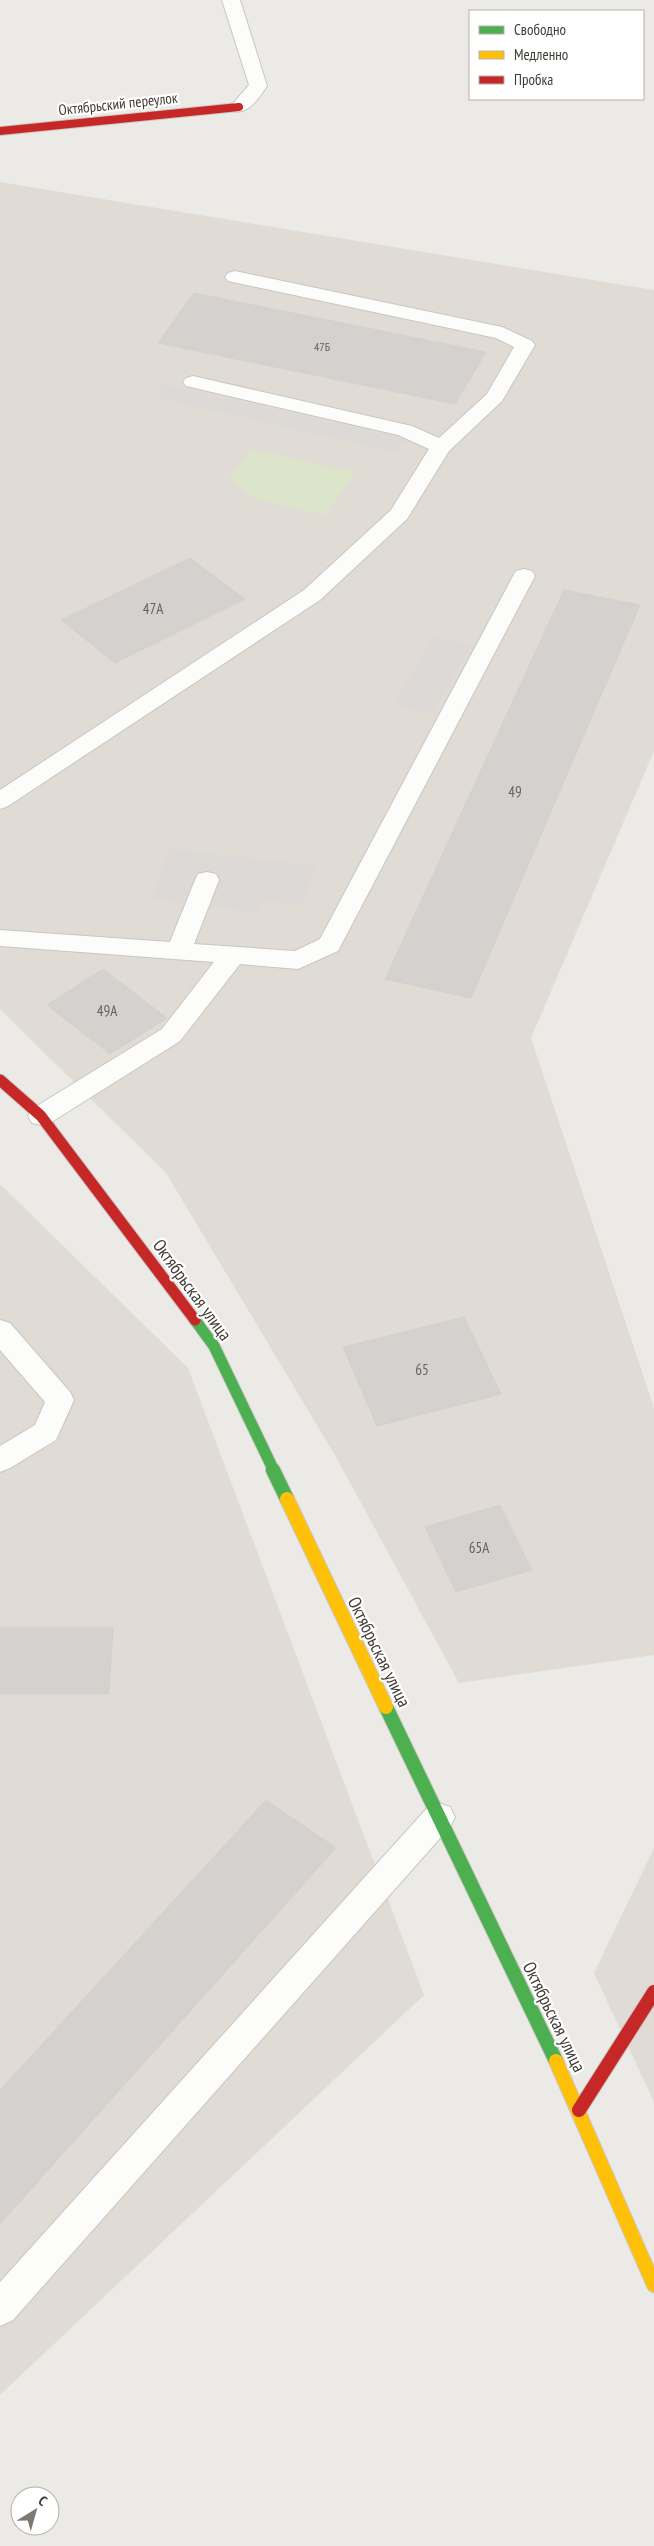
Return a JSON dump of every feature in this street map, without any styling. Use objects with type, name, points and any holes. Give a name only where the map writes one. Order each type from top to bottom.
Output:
[{"type":"street","name":"Октябрьский переулок","points":[[0,131],[239,107]]},
{"type":"street","name":"Октябрьская улица","points":[[0,1080],[41,1116],[214,1346],[579,2110],[654,2285]]},
{"type":"street","points":[[579,2110],[654,1992]]},
{"type":"lane","points":[[231,0],[258,86],[239,107]]},
{"type":"lane","points":[[0,801],[312,595],[399,514],[441,447],[495,397],[525,345],[502,333],[235,277]]},
{"type":"lane","points":[[193,382],[405,430],[441,447]]},
{"type":"lane","points":[[0,938],[298,960],[329,945],[524,576]]},
{"type":"lane","points":[[179,951],[207,880]]},
{"type":"lane","points":[[41,1116],[171,1035],[233,955]]},
{"type":"lane","points":[[0,1331],[60,1400],[46,1432],[0,1460]]},
{"type":"lane","points":[[0,2308],[439,1817]]},
{"type":"shaded area","points":[[0,182],[654,290],[654,751],[531,1038],[654,1408],[654,1655],[459,1683],[336,1457],[166,1173],[0,1009]]},
{"type":"shaded area","points":[[163,384],[405,439],[396,452],[153,397]]},
{"type":"shaded area","points":[[433,637],[471,646],[432,714],[394,705]]},
{"type":"shaded area","points":[[169,849],[315,866],[304,905],[260,900],[257,912],[153,899]]},
{"type":"shaded area","points":[[0,1184],[188,1368],[424,1995],[0,2395]]},
{"type":"shaded area","points":[[654,1848],[654,2102],[594,1973]]},
{"type":"green space","points":[[251,449],[355,472],[325,515],[256,499],[229,479]]},
{"type":"building","points":[[194,293],[486,352],[455,404],[158,343]]},
{"type":"building","points":[[190,558],[245,599],[115,663],[61,620]]},
{"type":"building","points":[[564,590],[640,605],[471,998],[385,979]]},
{"type":"building","points":[[103,969],[167,1018],[110,1054],[47,1005]]},
{"type":"building","points":[[464,1317],[501,1394],[377,1426],[343,1347]]},
{"type":"building","points":[[500,1505],[532,1570],[456,1592],[425,1527]]},
{"type":"building","points":[[0,1627],[113,1627],[109,1694],[0,1694]]},
{"type":"building","points":[[266,1800],[336,1848],[0,2224],[0,2090]]},
{"type":"traffic: fast","points":[[195,1320],[214,1346],[287,1499]]},
{"type":"traffic: fast","points":[[386,1707],[556,2061]]},
{"type":"traffic: slow","points":[[287,1499],[386,1707]]},
{"type":"traffic: slow","points":[[556,2061],[654,2285]]},
{"type":"traffic: jam","points":[[0,131],[239,107]]},
{"type":"traffic: jam","points":[[0,1080],[41,1116],[195,1320]]},
{"type":"traffic: jam","points":[[579,2110],[654,1992]]}]
